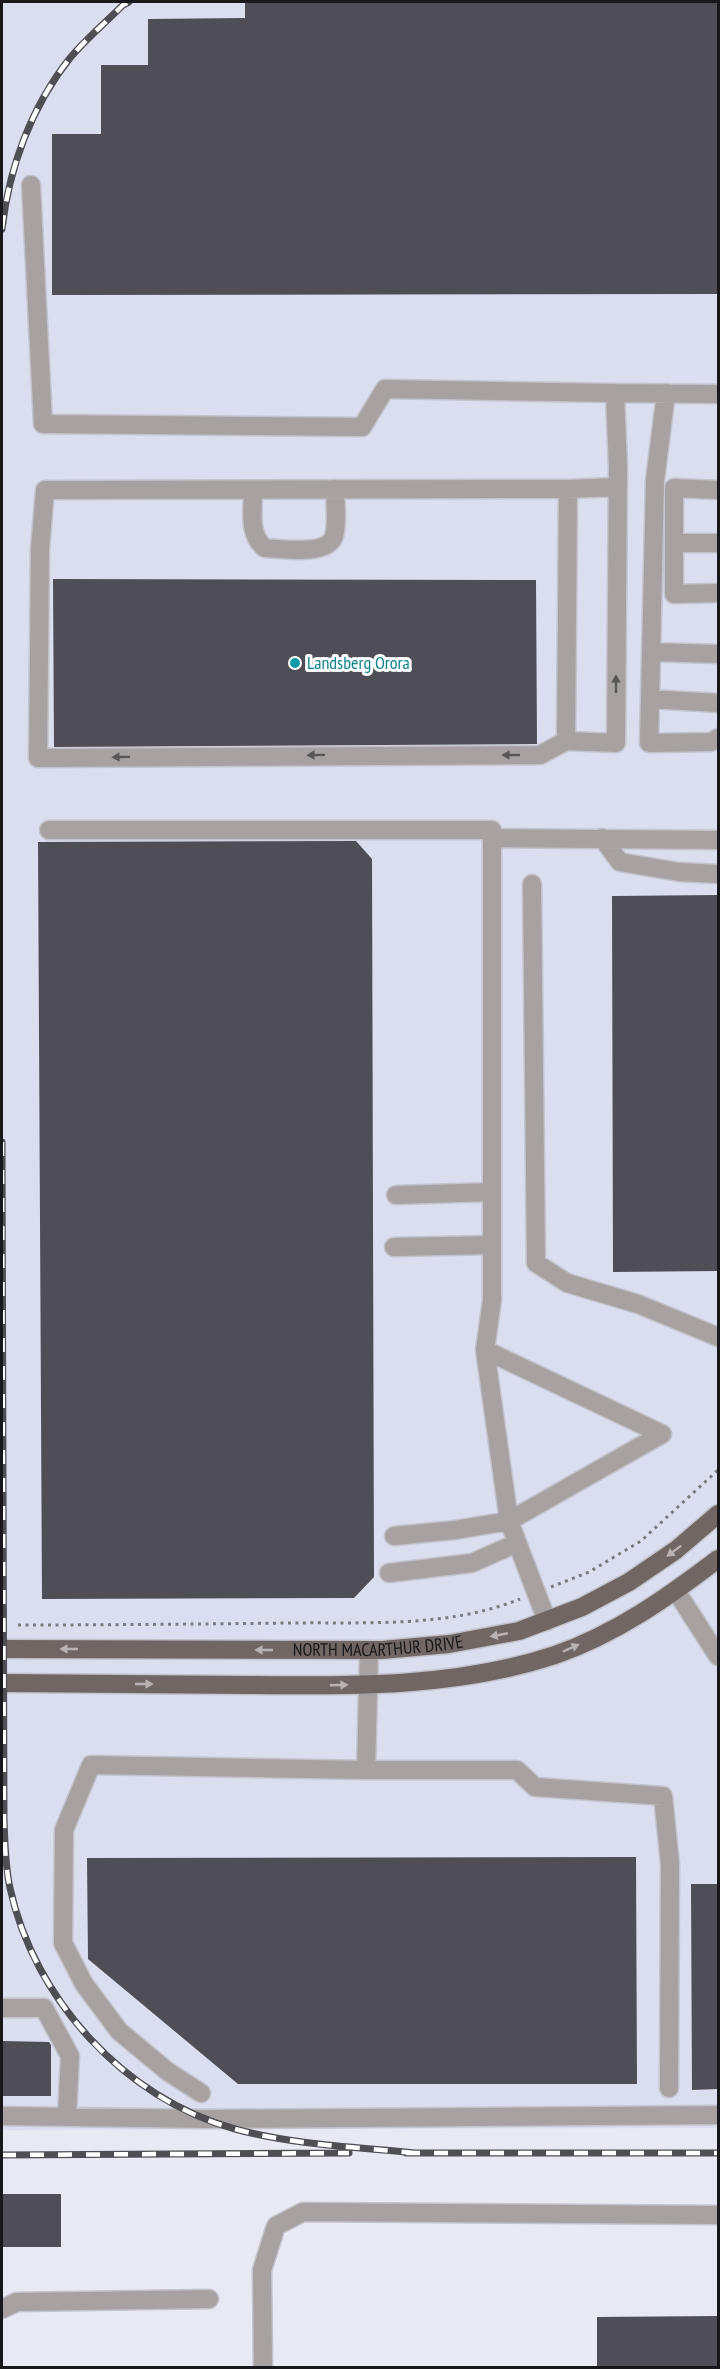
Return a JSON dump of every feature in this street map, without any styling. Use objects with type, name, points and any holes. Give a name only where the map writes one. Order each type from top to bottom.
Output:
[{"type":"main road","name":"NORTH MACARTHUR DRIVE","points":[[2,1649],[369,1650],[449,1644],[519,1631],[582,1607],[629,1582],[676,1550],[718,1514]]},
{"type":"main road","name":"NORTH MACARTHUR DRIVE","points":[[2,1683],[333,1686],[436,1681],[513,1667],[557,1654],[616,1628],[676,1591],[718,1559]]},
{"type":"lane","points":[[31,185],[42,423],[362,428],[384,389],[718,394]]},
{"type":"lane","points":[[615,393],[617,487],[616,742],[566,741],[540,755],[38,758],[40,549],[45,490],[617,487]]},
{"type":"lane","points":[[666,393],[655,480],[649,742],[711,742],[718,738]]},
{"type":"lane","points":[[718,490],[674,488],[674,594],[718,593]]},
{"type":"lane","points":[[253,490],[254,537],[259,543],[265,548],[318,549],[329,545],[334,536],[335,489]]},
{"type":"lane","points":[[566,741],[568,489]]},
{"type":"lane","points":[[674,543],[718,543]]},
{"type":"lane","points":[[651,652],[718,654]]},
{"type":"lane","points":[[650,699],[718,703]]},
{"type":"lane","points":[[49,830],[492,830],[492,1300],[485,1350],[509,1521],[547,1621]]},
{"type":"lane","points":[[492,838],[718,840]]},
{"type":"lane","points":[[602,838],[620,862],[679,872],[718,874]]},
{"type":"lane","points":[[532,884],[536,1263],[567,1283],[638,1304],[718,1337]]},
{"type":"lane","points":[[396,1195],[492,1192]]},
{"type":"lane","points":[[394,1247],[492,1245]]},
{"type":"lane","points":[[394,1536],[455,1530],[509,1521],[662,1434],[485,1350]]},
{"type":"lane","points":[[389,1573],[472,1563],[517,1543]]},
{"type":"lane","points":[[676,1591],[718,1656]]},
{"type":"lane","points":[[366,1770],[369,1650]]},
{"type":"lane","points":[[201,2093],[167,2071],[119,2031],[84,1984],[63,1943],[64,1830],[91,1765],[517,1770],[535,1787],[663,1796],[670,1864],[669,2088]]},
{"type":"lane","points":[[2,2008],[44,2008],[70,2056],[67,2116]]},
{"type":"lane","points":[[2,2116],[207,2119],[718,2115]]},
{"type":"lane","points":[[263,2367],[262,2270],[276,2226],[303,2212],[718,2215]]},
{"type":"lane","points":[[2,2309],[17,2302],[209,2299]]},
{"type":"path","points":[[18,1625],[380,1622],[442,1619],[504,1606],[589,1572],[641,1541],[718,1470]]},
{"type":"shaded area","points":[[2,2],[718,2],[718,2128],[2,2130]]},
{"type":"building","points":[[245,2],[718,2],[718,294],[52,295],[52,134],[101,134],[101,65],[148,65],[148,19],[245,18]]},
{"type":"building","name":"Landsberg Orora","points":[[53,579],[536,580],[537,744],[54,747]]},
{"type":"building","points":[[356,841],[372,859],[374,1577],[354,1598],[42,1599],[38,842]]},
{"type":"building","points":[[718,895],[718,1271],[613,1272],[612,896]]},
{"type":"building","points":[[636,1857],[637,2084],[238,2084],[88,1959],[87,1858]]},
{"type":"building","points":[[691,1884],[718,1884],[718,2089],[692,2090]]},
{"type":"building","points":[[2,2041],[49,2042],[51,2045],[51,2096],[2,2096]]},
{"type":"building","points":[[2,2194],[61,2194],[61,2247],[2,2247]]},
{"type":"building","points":[[718,2316],[718,2367],[597,2367],[597,2317]]},
{"type":"railway","points":[[2,229],[16,161],[44,97],[76,51],[123,5],[129,2]]},
{"type":"railway","points":[[2,1142],[4,1820],[8,1879],[22,1929],[40,1968],[63,2005],[90,2039],[122,2069],[157,2094],[195,2115],[235,2129],[280,2139],[415,2153]]},
{"type":"railway","points":[[2,2155],[349,2153]]},
{"type":"railway","points":[[406,2153],[718,2153]]},
{"type":"place","name":"Landsberg Orora","points":[[295,663]]}]
